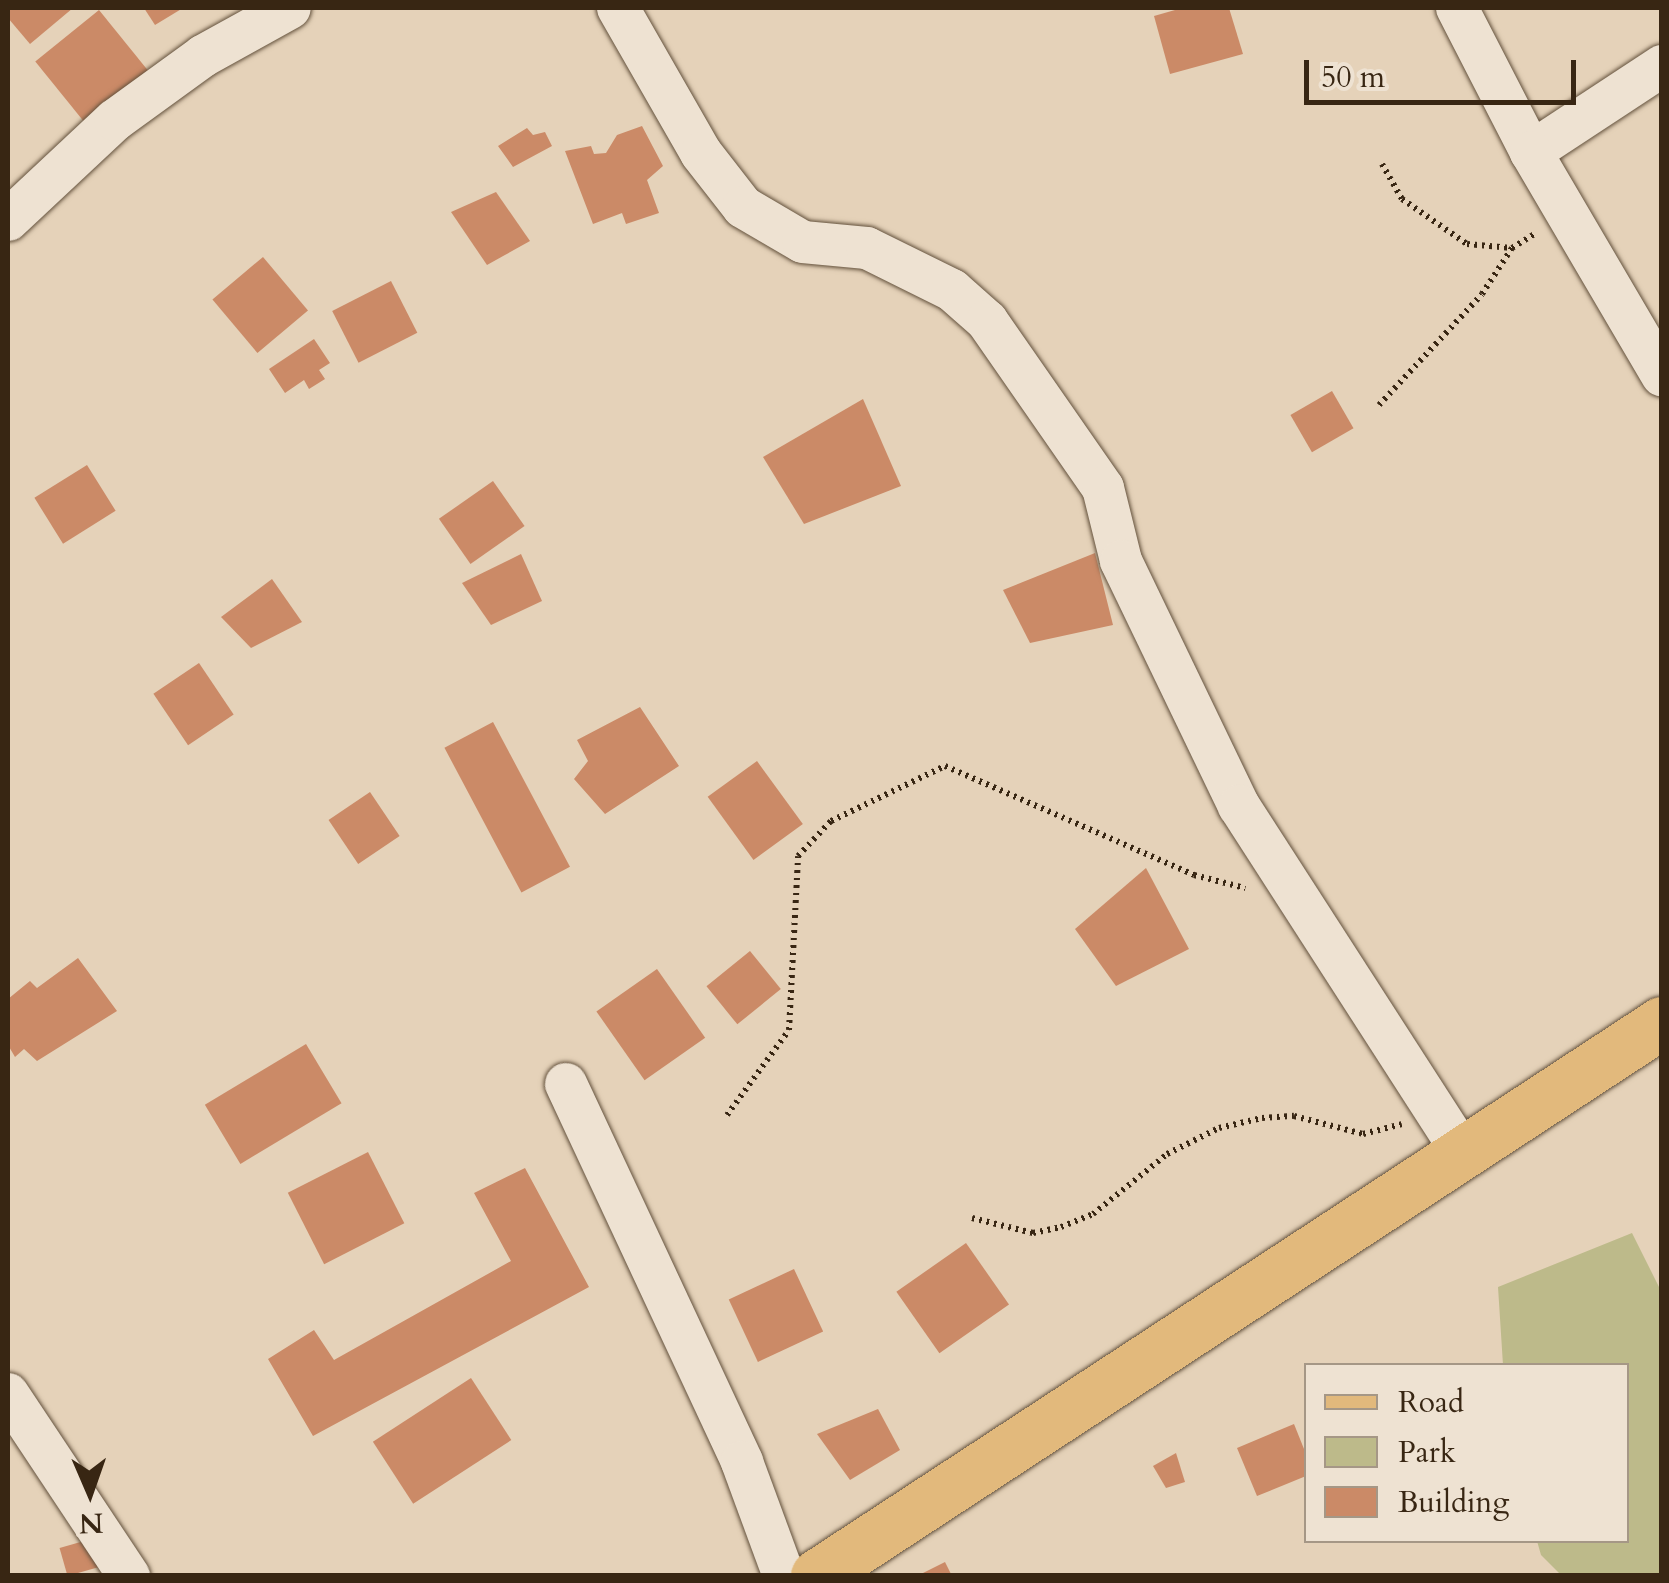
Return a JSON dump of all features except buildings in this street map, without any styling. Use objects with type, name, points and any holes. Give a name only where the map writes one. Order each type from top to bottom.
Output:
[{"type":"main road","points":[[817,1576],[1662,1023]]},
{"type":"street","points":[[8,220],[115,120],[203,56],[290,8]]},
{"type":"street","points":[[618,8],[701,153],[743,207],[804,242],[867,248],[952,290],[987,321],[1104,488],[1120,561],[1239,806],[1290,877],[1462,1152]]},
{"type":"street","points":[[1457,8],[1531,152],[1662,375]]},
{"type":"street","points":[[1531,152],[1662,66]]},
{"type":"street","points":[[566,1084],[742,1462],[784,1576]]},
{"type":"street","points":[[8,1394],[129,1576]]},
{"type":"path","points":[[1382,164],[1402,199],[1468,244],[1512,248]]},
{"type":"path","points":[[1379,406],[1482,294],[1512,248],[1569,212]]},
{"type":"path","points":[[727,1115],[789,1030],[798,856],[831,820],[945,766],[1194,875],[1242,888],[1290,877]]},
{"type":"path","points":[[972,1218],[1032,1233],[1062,1227],[1093,1214],[1167,1154],[1219,1128],[1294,1116],[1364,1134],[1394,1131],[1428,1100]]},
{"type":"green space","points":[[1632,1233],[1661,1291],[1661,1575],[1561,1575],[1541,1555],[1538,1543],[1629,1543],[1629,1363],[1503,1363],[1498,1287]]}]
